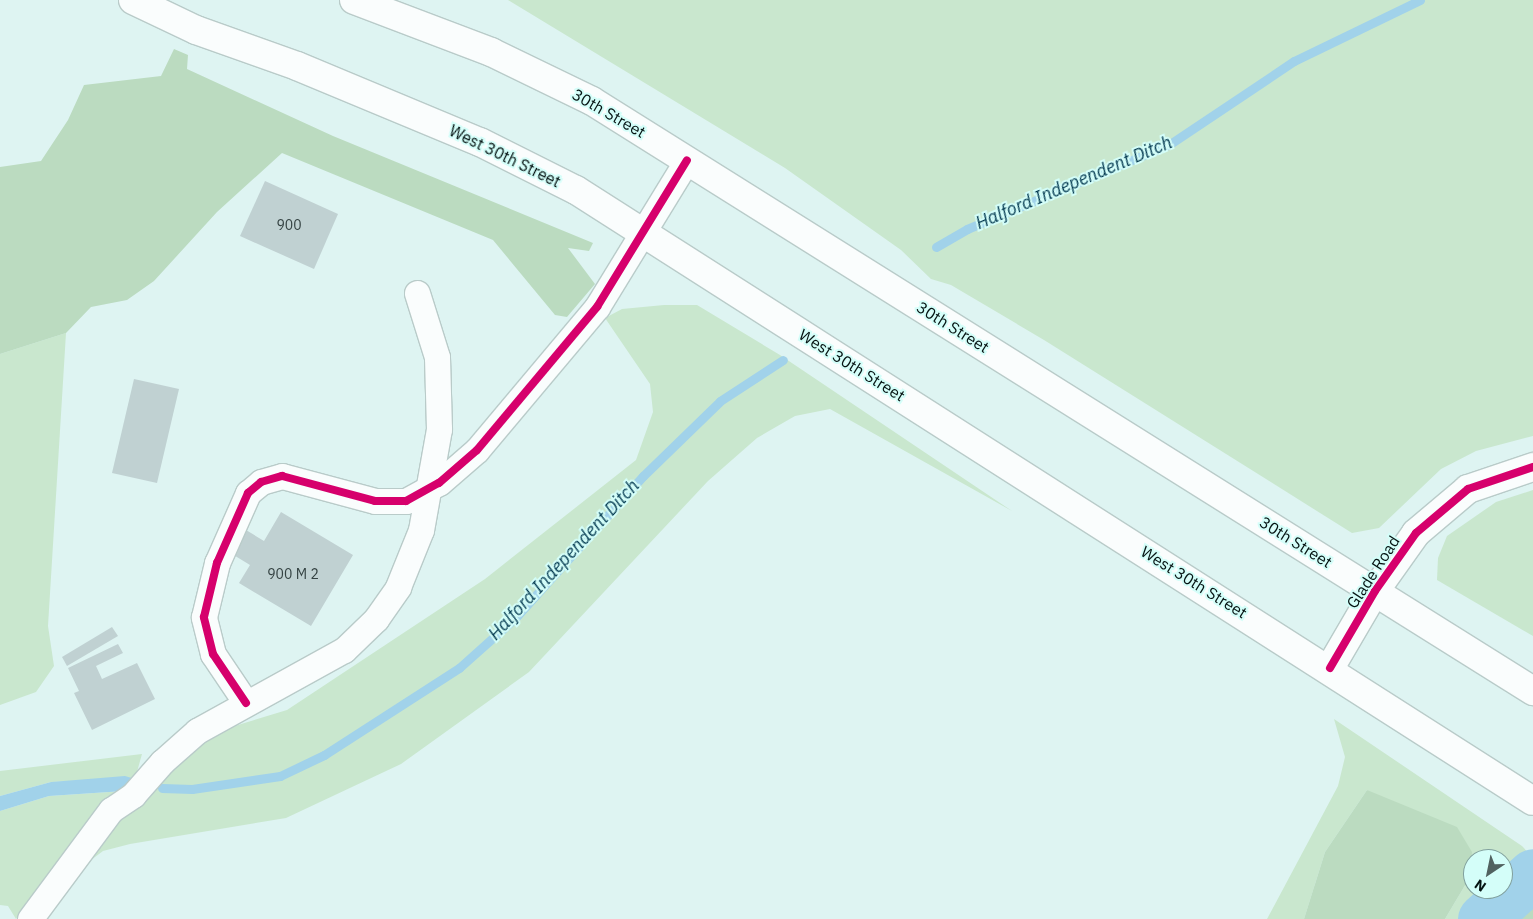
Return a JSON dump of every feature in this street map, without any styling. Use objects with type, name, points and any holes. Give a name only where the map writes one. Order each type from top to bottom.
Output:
[{"type":"main road","name":"West 30th Street","points":[[133,0],[196,30],[297,66],[480,142],[576,190],[1330,668],[1533,801]]},
{"type":"main road","name":"30th Street","points":[[354,0],[500,56],[592,101],[1533,691]]},
{"type":"main road","name":"Glade Road","points":[[1330,668],[1374,590],[1402,549],[1453,500],[1485,482],[1533,467]]},
{"type":"street","points":[[246,703],[213,654],[204,618],[217,563],[248,493],[261,482],[282,476],[375,501],[406,501],[428,489],[477,450],[597,307],[687,160]]},
{"type":"street","points":[[30,919],[111,810],[133,795],[197,730],[305,674],[344,650],[376,619],[398,587],[412,556],[428,489],[439,429],[438,357],[417,293]]},
{"type":"green space","points":[[508,0],[1533,0],[1533,436],[1476,451],[1441,469],[1379,528],[1352,533],[1044,340],[951,285],[931,279],[901,250],[785,168]]},
{"type":"green space","points":[[174,49],[188,55],[187,69],[333,136],[593,243],[589,251],[568,248],[595,284],[567,317],[555,315],[493,240],[282,153],[217,212],[154,281],[127,300],[91,307],[66,333],[0,354],[0,167],[41,161],[68,120],[84,85],[161,76]]},
{"type":"green space","points":[[664,305],[697,305],[780,355],[1012,511],[830,409],[795,416],[757,438],[708,481],[529,672],[401,764],[286,818],[130,844],[103,851],[83,866],[101,832],[215,732],[287,710],[485,579],[636,460],[653,412],[650,384],[605,318],[622,309]]},
{"type":"green space","points":[[66,333],[48,626],[54,666],[36,692],[0,705],[0,354]]},
{"type":"green space","points":[[1533,490],[1533,636],[1437,580],[1438,558],[1447,536],[1496,502]]},
{"type":"green space","points":[[1334,719],[1522,846],[1533,858],[1513,875],[1513,849],[1463,849],[1463,871],[1367,790],[1325,852],[1304,919],[1267,919],[1338,786],[1345,757]]},
{"type":"green space","points":[[142,754],[135,779],[51,782],[0,796],[0,771]]},
{"type":"green space","points":[[1367,790],[1457,827],[1470,849],[1463,849],[1463,889],[1445,919],[1304,919],[1325,852]]},
{"type":"green space","points":[[124,791],[100,810],[16,919],[8,906],[0,905],[0,811],[49,796]]},
{"type":"green space","points":[[1463,889],[1463,899],[1484,899],[1459,919],[1445,919]]},
{"type":"green space","points":[[1533,892],[1533,919],[1500,919],[1531,894]]},
{"type":"water","points":[[125,776],[135,779],[124,791],[49,796],[0,811],[0,796],[51,782]]},
{"type":"building","points":[[265,181],[338,214],[314,269],[240,236]]},
{"type":"building","points":[[134,379],[179,389],[157,483],[112,473]]},
{"type":"building","points":[[281,512],[353,555],[311,626],[239,583],[250,565],[232,554],[246,530],[264,541]]},
{"type":"building","points":[[112,627],[118,636],[67,666],[62,657]]},
{"type":"building","points":[[118,644],[123,653],[96,666],[102,679],[137,663],[155,699],[92,730],[74,693],[79,691],[68,668]]},
{"type":"waterway","name":"Halford Independent Ditch","points":[[936,247],[967,229],[1170,144],[1294,61],[1420,0]]},
{"type":"waterway","name":"Halford Independent Ditch","points":[[162,788],[192,789],[280,776],[324,755],[459,668],[516,617],[643,476],[720,401],[783,360]]},
{"type":"waterway","points":[[1483,919],[1533,874]]},
{"type":"cycle path","points":[[246,703],[213,654],[204,617],[217,563],[248,493],[261,482],[282,476],[375,501],[406,501],[439,483],[477,450],[597,307],[687,160]]},
{"type":"cycle path","points":[[1330,668],[1375,591],[1416,533],[1468,489],[1533,467]]}]
